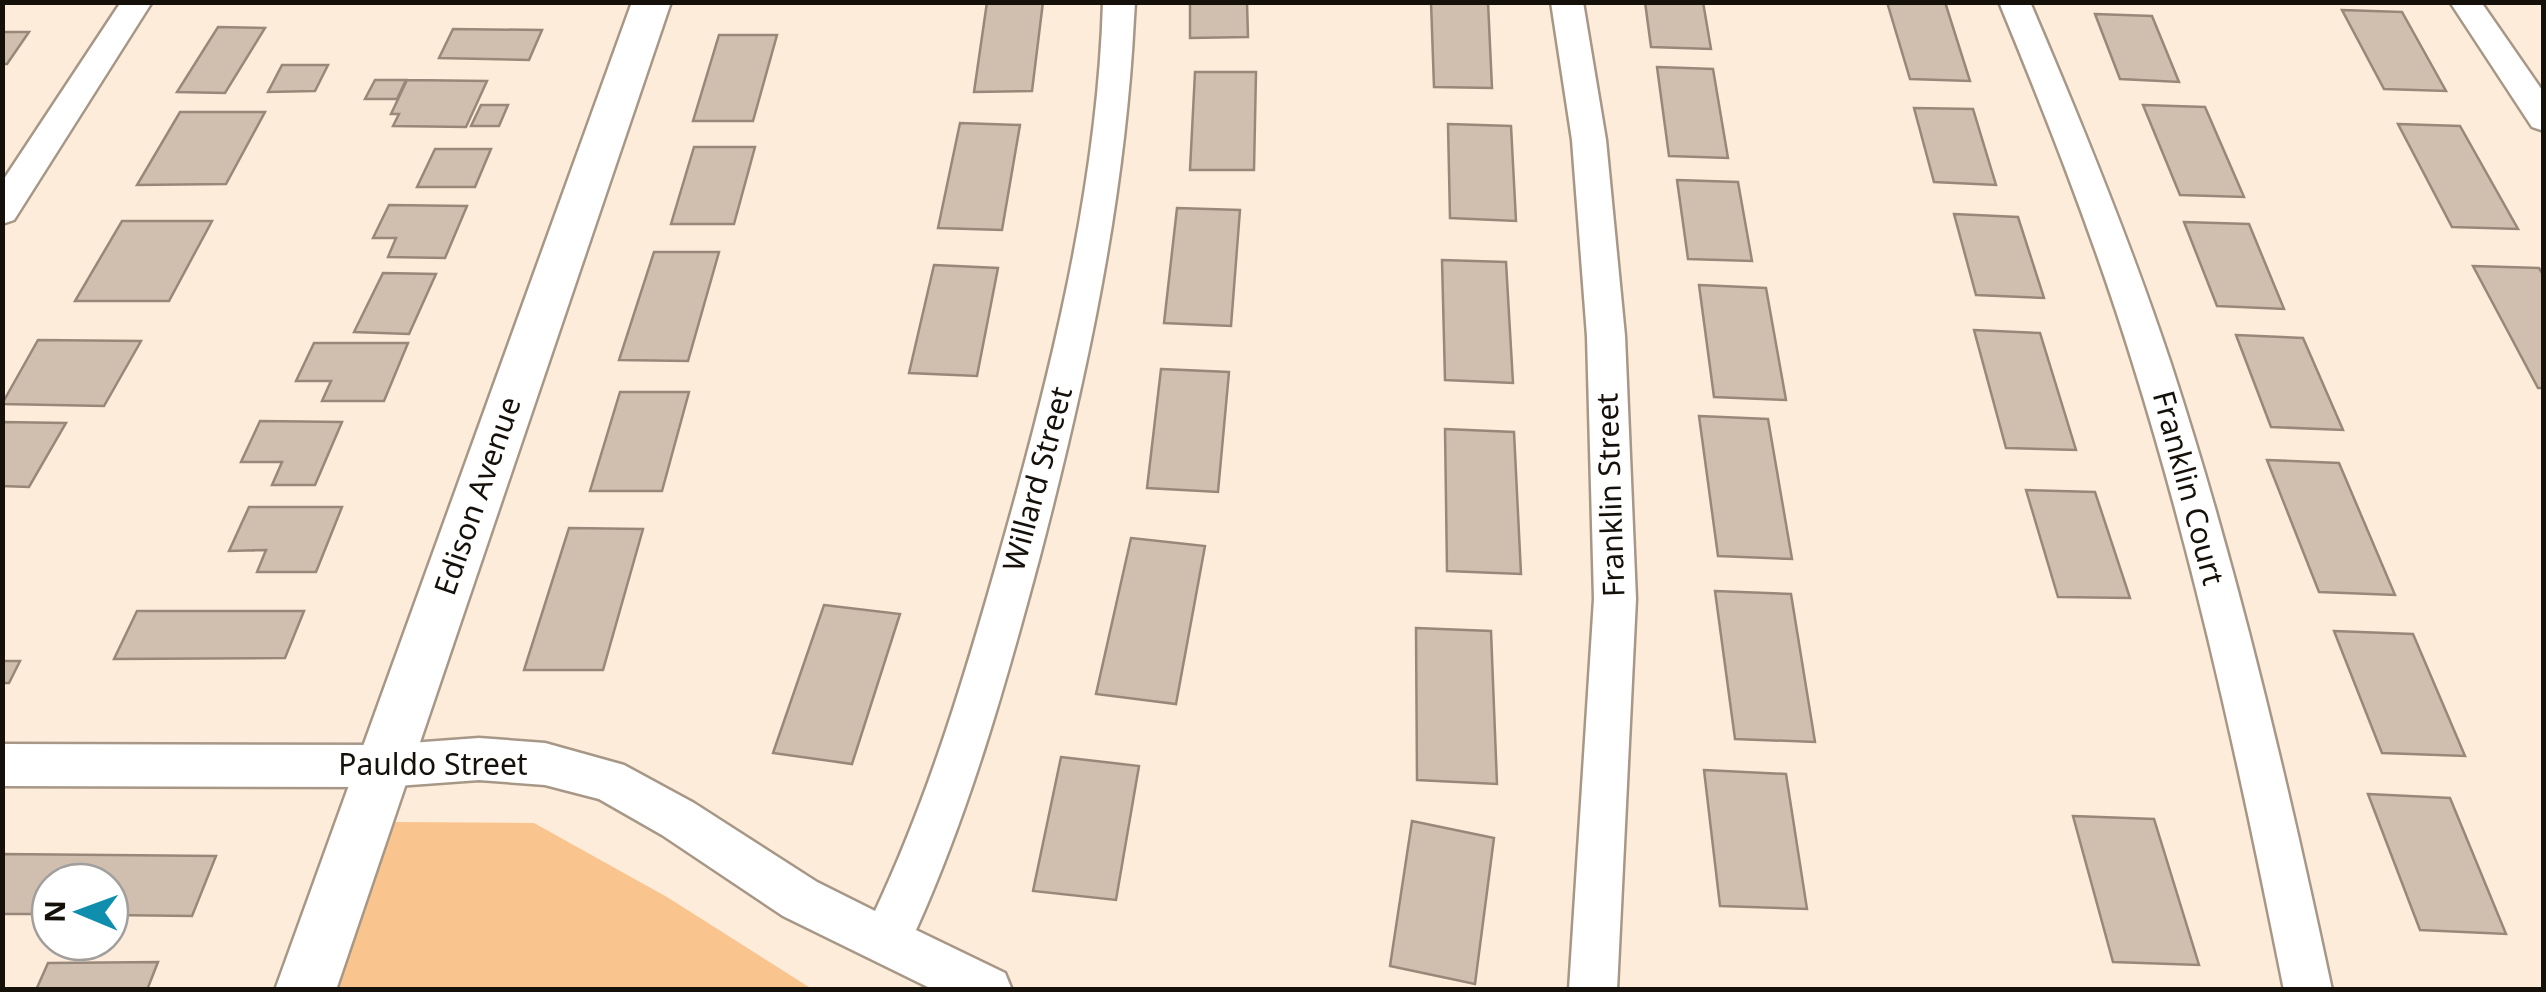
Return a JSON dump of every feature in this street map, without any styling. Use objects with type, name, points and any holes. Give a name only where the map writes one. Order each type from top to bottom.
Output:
[{"type":"street","points":[[2,211],[138,2]]},
{"type":"street","name":"Edison Avenue","points":[[305,990],[652,2]]},
{"type":"street","name":"Willard Street","points":[[887,939],[925,860],[984,678],[1042,476],[1081,306],[1101,184],[1119,2]]},
{"type":"street","name":"Franklin Street","points":[[1567,2],[1589,140],[1606,336],[1615,599],[1594,990]]},
{"type":"street","name":"Franklin Court","points":[[2014,2],[2075,146],[2156,370],[2242,690],[2308,990]]},
{"type":"street","points":[[2465,2],[2544,119]]},
{"type":"street","name":"Pauldo Street","points":[[2,765],[383,766],[479,759],[545,764],[608,780],[678,819],[800,899],[988,990]]},
{"type":"shaded area","points":[[393,822],[534,823],[667,897],[812,989],[336,990]]},
{"type":"building","points":[[987,2],[1043,2],[1032,91],[974,92]]},
{"type":"building","points":[[1190,2],[1247,2],[1248,37],[1190,38]]},
{"type":"building","points":[[1431,2],[1488,2],[1492,88],[1434,87]]},
{"type":"building","points":[[1645,2],[1703,2],[1711,49],[1651,47]]},
{"type":"building","points":[[1887,2],[1945,2],[1970,81],[1910,79]]},
{"type":"building","points":[[2342,10],[2402,12],[2446,91],[2384,89]]},
{"type":"building","points":[[2095,14],[2152,16],[2179,82],[2120,79]]},
{"type":"building","points":[[218,27],[265,28],[225,93],[177,92]]},
{"type":"building","points":[[453,29],[542,30],[529,60],[439,58]]},
{"type":"building","points":[[2,32],[29,32],[7,64],[2,64]]},
{"type":"building","points":[[719,35],[777,35],[753,121],[693,121]]},
{"type":"building","points":[[282,65],[328,65],[315,91],[268,92]]},
{"type":"building","points":[[1657,67],[1713,69],[1728,158],[1669,156]]},
{"type":"building","points":[[1195,72],[1256,72],[1254,170],[1190,170]]},
{"type":"building","points":[[375,80],[406,80],[397,99],[365,99]]},
{"type":"building","points":[[407,80],[487,81],[466,127],[393,126],[399,114],[391,114]]},
{"type":"building","points":[[481,105],[508,105],[499,126],[471,126]]},
{"type":"building","points":[[2143,105],[2205,107],[2244,197],[2180,195]]},
{"type":"building","points":[[1914,108],[1973,109],[1996,185],[1934,182]]},
{"type":"building","points":[[180,112],[265,112],[226,184],[137,185]]},
{"type":"building","points":[[960,123],[1020,125],[1002,230],[938,228]]},
{"type":"building","points":[[1448,124],[1511,126],[1516,221],[1450,218]]},
{"type":"building","points":[[2398,124],[2460,126],[2518,229],[2452,227]]},
{"type":"building","points":[[694,147],[755,147],[734,224],[671,224]]},
{"type":"building","points":[[435,149],[491,149],[475,187],[417,187]]},
{"type":"building","points":[[1677,180],[1738,182],[1752,261],[1688,259]]},
{"type":"building","points":[[389,205],[467,206],[445,258],[388,257],[396,238],[373,238]]},
{"type":"building","points":[[1177,208],[1240,210],[1231,326],[1164,323]]},
{"type":"building","points":[[1954,214],[2018,217],[2044,298],[1976,295]]},
{"type":"building","points":[[122,221],[212,221],[169,301],[75,301]]},
{"type":"building","points":[[2184,222],[2249,224],[2284,309],[2217,306]]},
{"type":"building","points":[[654,252],[719,252],[688,361],[619,360]]},
{"type":"building","points":[[1442,260],[1506,262],[1513,383],[1445,380]]},
{"type":"building","points":[[934,265],[998,268],[977,376],[909,373]]},
{"type":"building","points":[[2473,266],[2539,268],[2544,276],[2544,388],[2538,388]]},
{"type":"building","points":[[383,273],[436,274],[409,334],[354,332]]},
{"type":"building","points":[[1699,285],[1766,288],[1786,400],[1714,397]]},
{"type":"building","points":[[1974,330],[2040,333],[2076,450],[2006,448]]},
{"type":"building","points":[[2236,335],[2303,338],[2343,430],[2271,427]]},
{"type":"building","points":[[38,340],[141,341],[104,406],[2,404]]},
{"type":"building","points":[[314,343],[408,343],[384,401],[322,401],[331,381],[296,381]]},
{"type":"building","points":[[1161,369],[1229,372],[1218,492],[1147,488]]},
{"type":"building","points":[[620,392],[689,392],[662,491],[590,491]]},
{"type":"building","points":[[1699,416],[1768,419],[1792,559],[1718,556]]},
{"type":"building","points":[[260,421],[342,422],[315,485],[272,485],[282,462],[241,462]]},
{"type":"building","points":[[2,422],[66,423],[29,487],[2,486]]},
{"type":"building","points":[[1445,429],[1514,432],[1521,574],[1447,571]]},
{"type":"building","points":[[2267,460],[2339,463],[2395,595],[2319,592]]},
{"type":"building","points":[[2026,490],[2095,492],[2130,598],[2058,597]]},
{"type":"building","points":[[249,507],[342,507],[316,572],[257,572],[266,550],[229,551]]},
{"type":"building","points":[[569,528],[643,529],[603,670],[524,670]]},
{"type":"building","points":[[1131,538],[1205,546],[1176,704],[1096,694]]},
{"type":"building","points":[[1715,591],[1791,594],[1815,742],[1735,739]]},
{"type":"building","points":[[824,605],[900,614],[852,764],[773,753]]},
{"type":"building","points":[[137,611],[304,611],[285,658],[114,659]]},
{"type":"building","points":[[1416,628],[1491,631],[1497,784],[1417,780]]},
{"type":"building","points":[[2334,631],[2413,634],[2465,756],[2382,753]]},
{"type":"building","points":[[2,661],[20,661],[9,683],[2,683]]},
{"type":"building","points":[[1061,757],[1139,766],[1116,900],[1033,891]]},
{"type":"building","points":[[1704,770],[1786,774],[1807,909],[1720,906]]},
{"type":"building","points":[[2368,794],[2450,798],[2506,934],[2420,930]]},
{"type":"building","points":[[2073,816],[2154,819],[2199,965],[2113,962]]},
{"type":"building","points":[[1412,821],[1494,838],[1475,984],[1390,966]]},
{"type":"building","points":[[2,854],[216,856],[192,916],[130,915],[130,862],[30,862],[30,914],[2,914]]},
{"type":"building","points":[[158,962],[147,990],[36,990],[48,963]]}]
